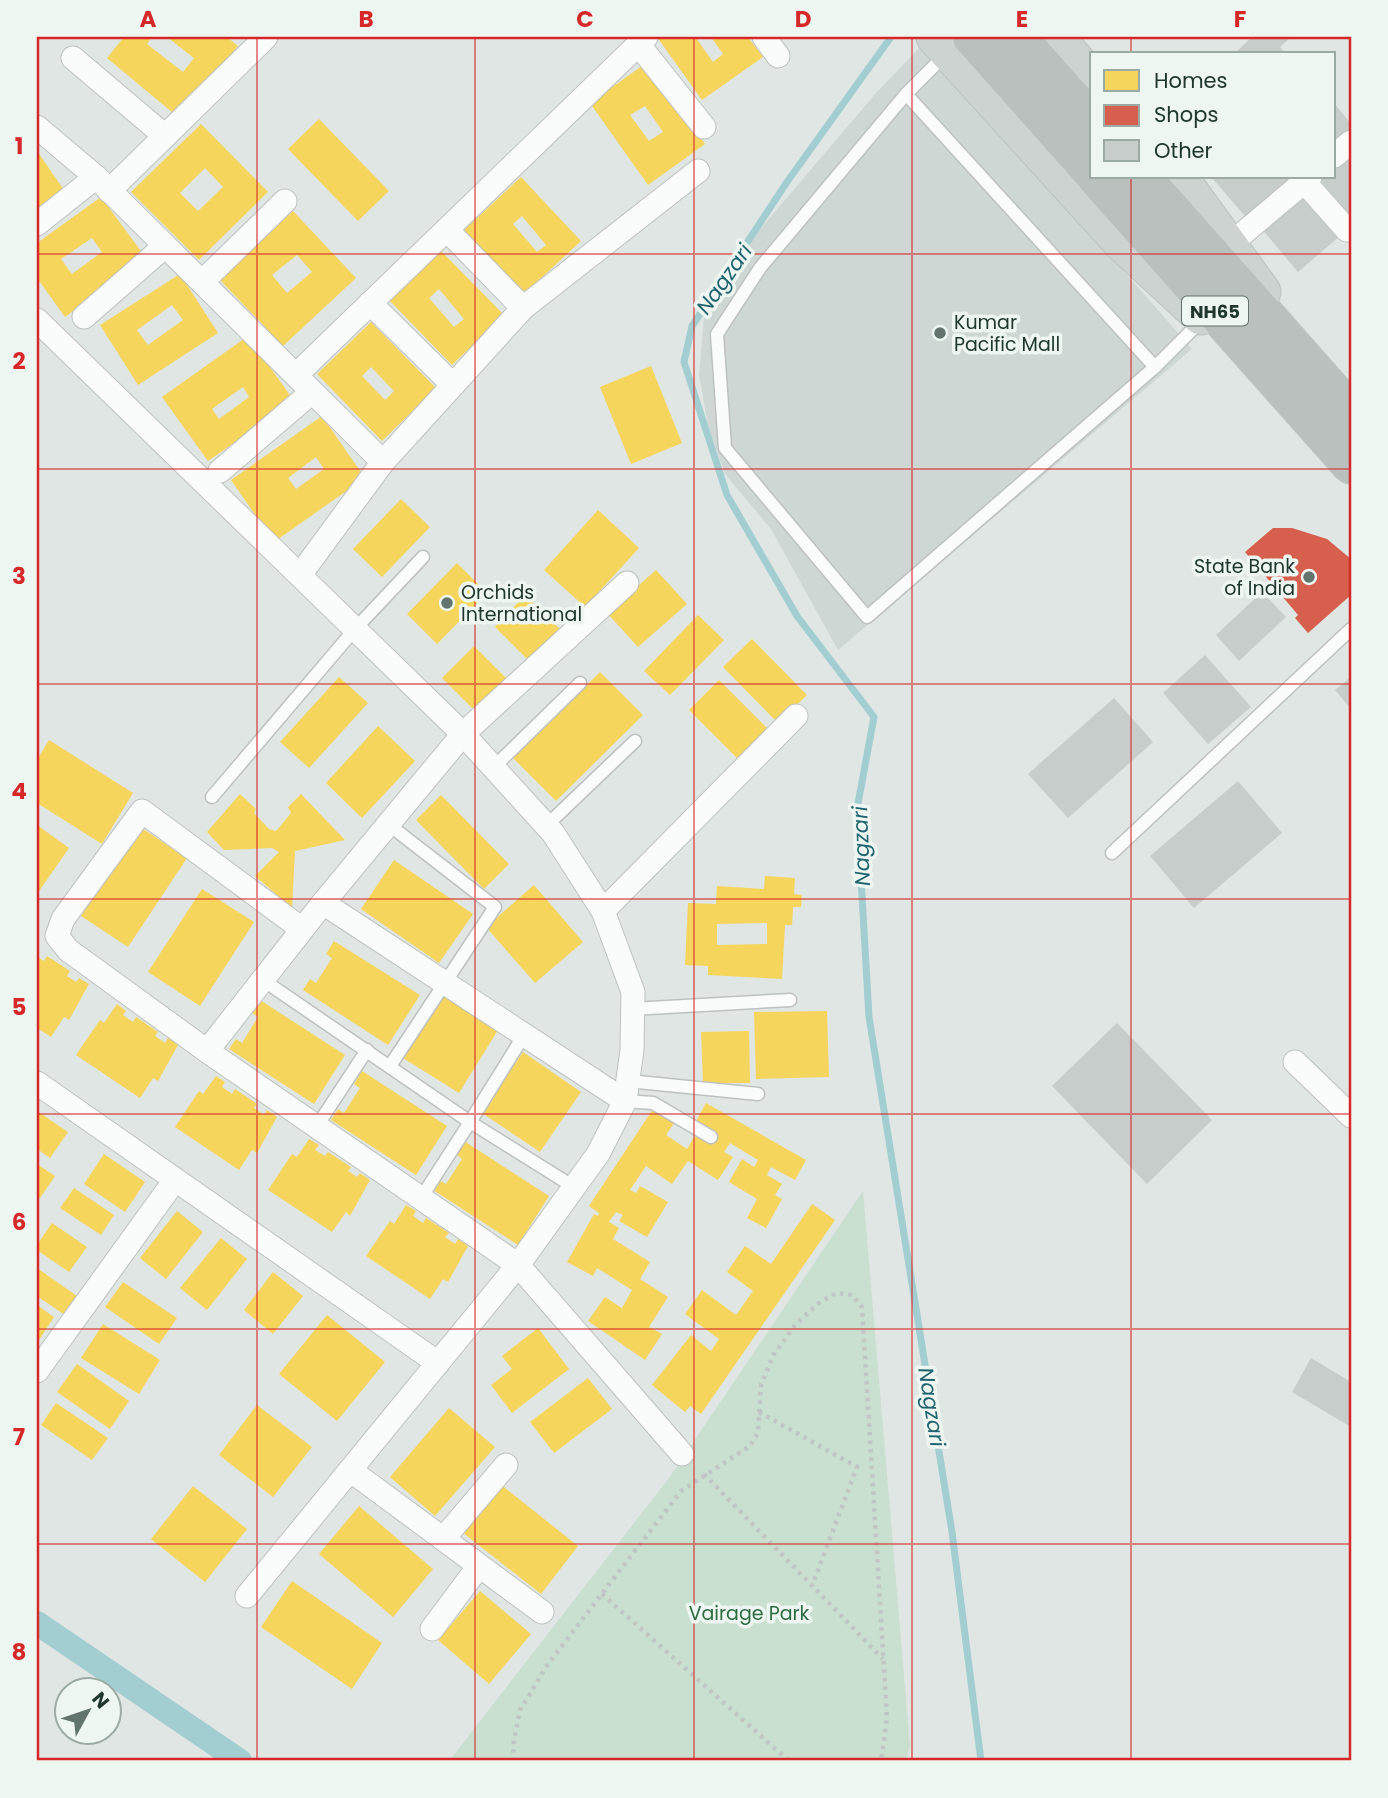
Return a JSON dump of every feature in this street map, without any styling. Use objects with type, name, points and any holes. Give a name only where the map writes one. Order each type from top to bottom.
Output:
[{"type":"highway","points":[[1017,37],[1090,119]]},
{"type":"highway","points":[[952,42],[1090,170]]},
{"type":"highway","name":"NH65","points":[[1102,178],[1148,186],[1330,406],[1351,464]]},
{"type":"main road","points":[[1055,37],[1090,77]]},
{"type":"main road","points":[[952,42],[1123,244],[1204,319],[1330,406]]},
{"type":"main road","points":[[1148,186],[1229,245],[1330,406]]},
{"type":"street","points":[[764,37],[778,56]]},
{"type":"street","points":[[37,224],[102,184],[165,136],[252,41]]},
{"type":"street","points":[[296,374],[642,41],[704,127]]},
{"type":"street","points":[[73,58],[165,136]]},
{"type":"street","points":[[37,127],[102,184],[383,462]]},
{"type":"street","points":[[1336,154],[1351,142]]},
{"type":"street","points":[[300,575],[383,462],[523,308],[698,171]]},
{"type":"street","points":[[1229,245],[1305,178],[1347,230]]},
{"type":"street","points":[[202,282],[285,201]]},
{"type":"street","points":[[447,230],[523,308]]},
{"type":"street","points":[[84,317],[165,246]]},
{"type":"street","points":[[370,303],[453,385]]},
{"type":"street","points":[[37,320],[494,767],[546,826],[603,911],[633,992],[626,1091],[598,1154],[518,1265],[247,1596]]},
{"type":"street","points":[[220,471],[312,392]]},
{"type":"street","points":[[207,1051],[323,902],[463,734],[627,583]]},
{"type":"street","points":[[603,911],[796,716]]},
{"type":"street","points":[[302,929],[142,811],[63,919],[57,936],[68,950],[207,1051],[518,1265],[682,1454]]},
{"type":"street","points":[[323,902],[524,1035],[626,1091]]},
{"type":"street","points":[[1295,1062],[1351,1116]]},
{"type":"street","points":[[37,1083],[439,1363]]},
{"type":"street","points":[[37,1371],[176,1180]]},
{"type":"street","points":[[443,1539],[506,1465]]},
{"type":"street","points":[[350,1470],[542,1612]]},
{"type":"street","points":[[432,1629],[479,1566]]},
{"type":"lane","points":[[952,42],[760,268],[717,334],[725,447],[867,617],[1155,367],[1204,319]]},
{"type":"lane","points":[[906,94],[1155,367]]},
{"type":"lane","points":[[212,797],[355,629],[423,556]]},
{"type":"lane","points":[[1112,853],[1351,629]]},
{"type":"lane","points":[[494,767],[580,683]]},
{"type":"lane","points":[[546,826],[635,741]]},
{"type":"lane","points":[[388,824],[495,907],[390,1066]]},
{"type":"lane","points":[[263,980],[470,1122],[575,1187]]},
{"type":"lane","points":[[632,1009],[790,999]]},
{"type":"lane","points":[[421,1198],[524,1035]]},
{"type":"lane","points":[[317,1126],[367,1050]]},
{"type":"lane","points":[[626,1091],[758,1094]]},
{"type":"lane","points":[[626,1091],[711,1137]]},
{"type":"path","points":[[514,1761],[513,1746],[520,1710],[548,1664],[681,1491],[750,1446],[758,1433],[761,1385],[774,1354],[796,1324],[820,1302],[837,1293],[852,1295],[862,1307],[887,1718],[881,1761]]},
{"type":"path","points":[[759,1412],[857,1468],[812,1586]]},
{"type":"path","points":[[705,1474],[884,1659]]},
{"type":"path","points":[[602,1594],[789,1761]]},
{"type":"shaded area","name":"Kumar Pacific Mall","points":[[924,43],[1192,349],[838,650],[771,529],[725,474],[708,425],[699,375],[704,318],[733,261],[876,93]]},
{"type":"green space","name":"Vairage Park","points":[[863,1191],[910,1746],[906,1761],[449,1761],[669,1478]]},
{"type":"building: Homes","points":[[124,37],[152,37],[147,44],[183,72],[194,58],[167,37],[227,37],[238,46],[179,118],[107,58]]},
{"type":"building: Homes","points":[[657,37],[699,37],[696,38],[713,62],[723,54],[711,37],[748,37],[763,57],[702,100]]},
{"type":"building: Homes","points":[[646,63],[705,144],[648,185],[590,103]],"holes":[[[645,106],[663,132],[649,141],[630,115]]]},
{"type":"building: Homes","points":[[319,119],[389,191],[358,221],[288,149]]},
{"type":"building: Homes","points":[[201,124],[268,192],[199,260],[131,192]],"holes":[[[205,168],[223,187],[198,211],[180,193]]]},
{"type":"building: Homes","points":[[37,151],[64,190],[37,210]]},
{"type":"building: Homes","points":[[521,177],[581,241],[524,294],[464,230]],"holes":[[[522,216],[546,245],[537,252],[513,224]]]},
{"type":"building: Homes","points":[[101,197],[146,258],[65,317],[37,278],[37,243]],"holes":[[[92,238],[102,252],[72,274],[61,259]]]},
{"type":"building: Homes","points":[[293,211],[356,278],[283,346],[220,280]],"holes":[[[297,255],[312,272],[287,293],[272,275]]]},
{"type":"building: Homes","points":[[441,251],[504,315],[452,365],[390,301]],"holes":[[[439,289],[464,319],[454,327],[429,298]]]},
{"type":"building: Homes","points":[[180,274],[218,333],[138,385],[100,325]],"holes":[[[172,305],[183,320],[148,345],[137,330]]]},
{"type":"building: Homes","points":[[371,322],[436,388],[382,441],[317,374]],"holes":[[[371,367],[394,391],[385,400],[362,376]]]},
{"type":"building: Homes","points":[[248,336],[294,401],[208,461],[162,397]],"holes":[[[243,387],[249,397],[219,419],[212,409]]]},
{"type":"building: Homes","points":[[651,366],[682,443],[631,464],[600,387]]},
{"type":"building: Homes","points":[[322,416],[365,478],[274,542],[231,480]],"holes":[[[316,457],[324,469],[296,489],[288,478]]]},
{"type":"building: Homes","points":[[401,499],[430,527],[382,577],[353,549]]},
{"type":"building: Homes","points":[[598,510],[639,548],[585,607],[544,570]]},
{"type":"building: Homes","name":"Orchids International","points":[[457,563],[487,593],[437,644],[407,614]]},
{"type":"building: Homes","points":[[656,570],[687,604],[638,647],[607,613]]},
{"type":"building: Homes","points":[[525,595],[565,634],[534,666],[495,627]]},
{"type":"building: Homes","points":[[698,615],[724,640],[670,695],[644,671]]},
{"type":"building: Homes","points":[[752,639],[807,695],[778,723],[723,667]]},
{"type":"building: Homes","points":[[474,646],[513,685],[481,717],[442,678]]},
{"type":"building: Homes","points":[[600,672],[643,715],[556,801],[513,758]]},
{"type":"building: Homes","points":[[339,677],[368,703],[309,768],[280,742]]},
{"type":"building: Homes","points":[[719,680],[768,729],[738,759],[689,710]]},
{"type":"building: Homes","points":[[378,726],[415,761],[362,818],[326,783]]},
{"type":"building: Homes","points":[[49,740],[133,793],[102,844],[37,803],[37,760]]},
{"type":"building: Homes","points":[[240,794],[256,809],[254,813],[269,829],[276,831],[291,813],[288,807],[301,794],[345,840],[295,851],[292,908],[255,876],[279,852],[272,848],[224,850],[207,832]]},
{"type":"building: Homes","points":[[441,795],[509,864],[484,889],[416,820]]},
{"type":"building: Homes","points":[[37,825],[69,848],[37,894]]},
{"type":"building: Homes","points":[[140,827],[187,858],[128,947],[81,916]]},
{"type":"building: Homes","points":[[394,860],[473,914],[439,963],[361,909]]},
{"type":"building: Homes","points":[[765,876],[795,878],[794,894],[802,895],[801,907],[793,907],[792,925],[785,925],[782,979],[708,975],[708,966],[685,965],[688,903],[716,904],[717,886],[764,889]],"holes":[[[767,923],[767,944],[717,945],[717,924]]]},
{"type":"building: Homes","points":[[534,885],[583,942],[535,983],[486,927]]},
{"type":"building: Homes","points":[[202,889],[254,922],[200,1006],[148,972]]},
{"type":"building: Homes","points":[[334,941],[420,995],[388,1045],[303,990],[310,979],[316,983],[332,958],[326,954]]},
{"type":"building: Homes","points":[[47,956],[70,971],[67,976],[76,982],[79,978],[89,984],[69,1020],[64,1017],[51,1037],[37,1028],[37,957],[44,961]]},
{"type":"building: Homes","points":[[443,995],[498,1030],[459,1093],[403,1058]]},
{"type":"building: Homes","points":[[260,1000],[345,1055],[314,1104],[229,1049],[236,1039],[242,1043],[258,1017],[252,1013]]},
{"type":"building: Homes","points":[[117,1004],[126,1011],[123,1015],[133,1022],[136,1017],[158,1032],[155,1036],[165,1043],[168,1038],[178,1045],[158,1081],[153,1078],[140,1098],[76,1055],[100,1020],[104,1023]]},
{"type":"building: Homes","points":[[827,1011],[829,1077],[756,1079],[754,1012]]},
{"type":"building: Homes","points":[[749,1031],[750,1083],[703,1083],[701,1032]]},
{"type":"building: Homes","points":[[523,1052],[581,1092],[540,1152],[482,1113]]},
{"type":"building: Homes","points":[[362,1071],[447,1126],[416,1175],[331,1120],[338,1109],[344,1113],[360,1088],[354,1084]]},
{"type":"building: Homes","points":[[216,1076],[225,1082],[222,1087],[232,1094],[235,1089],[257,1104],[254,1108],[264,1115],[267,1110],[277,1117],[257,1153],[252,1150],[239,1170],[175,1127],[199,1091],[203,1094]]},
{"type":"building: Homes","points":[[706,1103],[806,1160],[795,1180],[771,1167],[767,1175],[782,1184],[775,1195],[782,1199],[766,1228],[747,1218],[757,1199],[729,1182],[742,1159],[754,1167],[758,1160],[730,1143],[724,1152],[733,1157],[718,1180],[688,1161],[672,1184],[646,1166],[630,1190],[636,1193],[640,1186],[668,1202],[647,1237],[619,1221],[623,1215],[616,1212],[609,1222],[619,1228],[613,1239],[650,1262],[640,1279],[668,1297],[649,1327],[662,1334],[645,1360],[588,1321],[605,1297],[622,1308],[632,1290],[597,1268],[593,1276],[567,1262],[594,1214],[598,1216],[599,1213],[589,1206],[653,1109],[674,1123],[666,1135],[687,1149],[696,1134],[711,1144],[717,1136],[695,1123]]},
{"type":"building: Homes","points":[[37,1111],[68,1132],[50,1158],[37,1149]]},
{"type":"building: Homes","points":[[309,1139],[319,1145],[315,1150],[325,1156],[328,1152],[351,1167],[348,1171],[357,1177],[360,1173],[370,1180],[350,1216],[346,1212],[332,1232],[268,1190],[292,1154],[297,1157]]},
{"type":"building: Homes","points":[[464,1141],[549,1196],[518,1245],[433,1190],[439,1180],[446,1184],[462,1159],[456,1154]]},
{"type":"building: Homes","points":[[104,1154],[145,1182],[125,1212],[84,1184]]},
{"type":"building: Homes","points":[[37,1164],[55,1176],[40,1198],[37,1195]]},
{"type":"building: Homes","points":[[74,1188],[114,1215],[101,1235],[60,1208]]},
{"type":"building: Homes","points":[[812,1204],[835,1220],[701,1414],[690,1406],[685,1412],[652,1385],[691,1335],[711,1351],[719,1339],[685,1314],[702,1290],[736,1315],[753,1291],[727,1272],[745,1246],[771,1264]]},
{"type":"building: Homes","points":[[406,1205],[416,1211],[413,1216],[423,1223],[426,1218],[449,1233],[445,1237],[455,1244],[458,1239],[468,1246],[448,1282],[443,1279],[430,1299],[366,1256],[390,1221],[394,1224]]},
{"type":"building: Homes","points":[[177,1211],[203,1232],[166,1279],[140,1258]]},
{"type":"building: Homes","points":[[52,1223],[87,1247],[69,1272],[37,1250],[37,1245]]},
{"type":"building: Homes","points":[[221,1238],[247,1259],[207,1310],[180,1288]]},
{"type":"building: Homes","points":[[37,1268],[77,1296],[65,1315],[37,1296]]},
{"type":"building: Homes","points":[[273,1272],[303,1296],[273,1334],[244,1310]]},
{"type":"building: Homes","points":[[123,1282],[177,1318],[159,1344],[105,1307]]},
{"type":"building: Homes","points":[[37,1305],[54,1317],[37,1343]]},
{"type":"building: Homes","points":[[327,1315],[385,1362],[337,1421],[279,1374]]},
{"type":"building: Homes","points":[[103,1324],[160,1360],[139,1394],[81,1358]]},
{"type":"building: Homes","points":[[538,1328],[569,1369],[512,1413],[491,1385],[512,1369],[502,1356]]},
{"type":"building: Homes","points":[[77,1364],[129,1401],[110,1429],[57,1392]]},
{"type":"building: Homes","points":[[588,1378],[612,1409],[554,1453],[530,1422]]},
{"type":"building: Homes","points":[[56,1403],[108,1438],[92,1460],[41,1425]]},
{"type":"building: Homes","points":[[257,1405],[312,1447],[273,1497],[219,1455]]},
{"type":"building: Homes","points":[[449,1408],[495,1447],[435,1516],[390,1477]]},
{"type":"building: Homes","points":[[500,1484],[578,1546],[541,1594],[462,1532]]},
{"type":"building: Homes","points":[[193,1486],[247,1529],[205,1582],[151,1539]]},
{"type":"building: Homes","points":[[359,1506],[433,1569],[393,1617],[319,1554]]},
{"type":"building: Homes","points":[[292,1581],[382,1643],[352,1689],[261,1627]]},
{"type":"building: Homes","points":[[480,1591],[531,1634],[489,1684],[438,1640]]},
{"type":"building: Shops","name":"State Bank of India","points":[[1273,528],[1292,528],[1327,539],[1351,559],[1351,595],[1308,633],[1295,618],[1298,615],[1245,552]]},
{"type":"building: Other","points":[[1252,37],[1291,37],[1280,47],[1284,52],[1236,52]]},
{"type":"building: Other","points":[[1336,105],[1351,124],[1351,131],[1336,144]]},
{"type":"building: Other","points":[[1351,152],[1351,217],[1319,179],[1336,178],[1336,164]]},
{"type":"building: Other","points":[[1292,178],[1295,182],[1249,221],[1213,179]]},
{"type":"building: Other","points":[[1305,192],[1341,235],[1298,272],[1262,229]]},
{"type":"building: Other","points":[[1262,592],[1286,617],[1239,661],[1216,635]]},
{"type":"building: Other","points":[[1205,655],[1251,707],[1208,744],[1163,693]]},
{"type":"building: Other","points":[[1351,677],[1351,709],[1335,690]]},
{"type":"building: Other","points":[[1114,698],[1153,742],[1068,818],[1028,774]]},
{"type":"building: Other","points":[[1238,781],[1282,833],[1194,908],[1150,856]]},
{"type":"building: Other","points":[[1117,1023],[1212,1120],[1147,1184],[1052,1086]]},
{"type":"building: Other","points":[[1311,1358],[1351,1382],[1351,1427],[1292,1392]]},
{"type":"waterway","name":"Nagzari","points":[[891,37],[787,182],[692,326],[684,362],[727,495],[797,616],[874,717],[857,809],[869,1017],[952,1532],[981,1761]]},
{"type":"waterway","points":[[37,1623],[240,1761]]},
{"type":"place","name":"Kumar Pacific Mall","points":[[940,333]]},
{"type":"place","name":"State Bank of India","points":[[1309,577]]},
{"type":"place","name":"Orchids International","points":[[447,603]]}]
